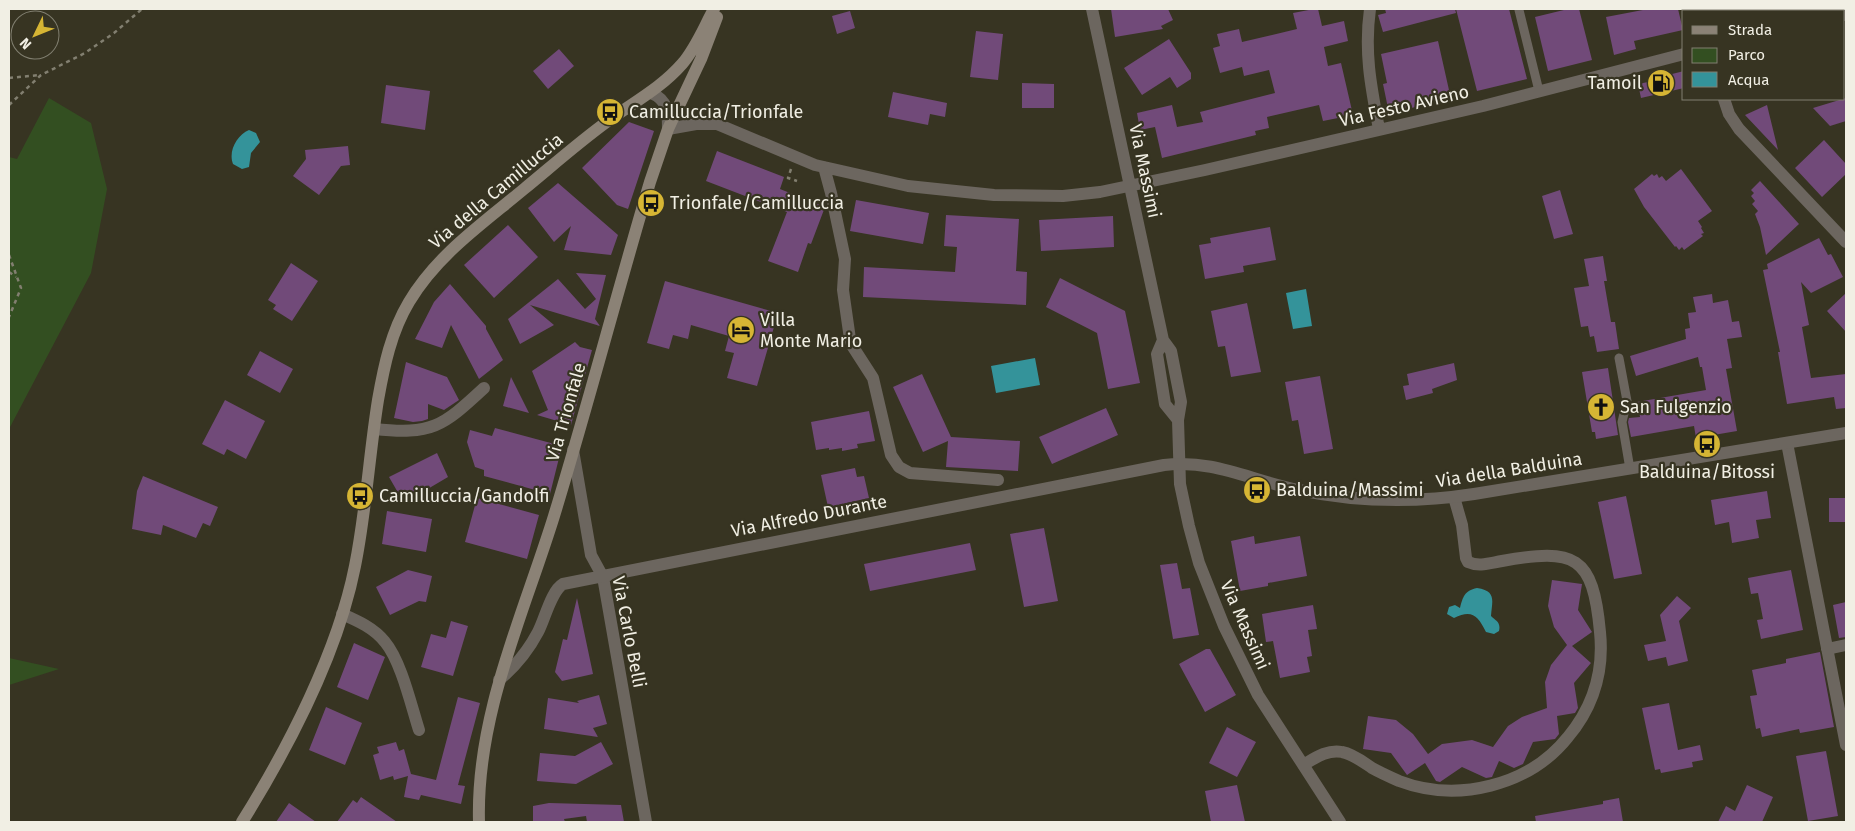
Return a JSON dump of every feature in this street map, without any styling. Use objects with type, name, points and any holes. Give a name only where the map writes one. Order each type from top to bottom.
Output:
[{"type":"main road","points":[[651,93],[669,78],[687,58],[714,9]]},
{"type":"main road","name":"Via Trionfale","points":[[479,822],[483,756],[499,680],[553,517],[644,200],[668,129],[701,60],[720,9]]},
{"type":"main road","name":"Via della Camilluccia","points":[[242,822],[269,777],[300,717],[342,614],[352,581],[360,542],[381,382],[394,332],[409,302],[431,271],[459,242],[590,134],[651,93]]},
{"type":"street","name":"Via Massimi","points":[[1092,9],[1163,340],[1172,351],[1181,402],[1178,420],[1178,463],[1182,500],[1199,563],[1224,626],[1258,695],[1340,822]]},
{"type":"street","points":[[1370,9],[1366,51],[1380,129]]},
{"type":"street","name":"Via Festo Avieno","points":[[668,129],[696,124],[717,124],[799,159],[824,167],[908,186],[994,195],[1063,196],[1100,192],[1205,170],[1483,106],[1682,55]]},
{"type":"street","name":"Via Trionfale","points":[[651,93],[661,98],[665,104],[668,115],[668,129]]},
{"type":"street","points":[[1724,100],[1732,119],[1753,145],[1846,242]]},
{"type":"street","points":[[824,167],[832,193],[845,259],[843,290],[850,339],[873,378],[891,455],[899,467],[910,473],[998,480]]},
{"type":"street","points":[[374,429],[410,432],[430,428],[447,420],[484,388]]},
{"type":"street","name":"Via della Balduina","points":[[1178,463],[1216,466],[1292,489],[1352,499],[1412,500],[1454,497],[1846,433]]},
{"type":"street","points":[[1787,443],[1846,745]]},
{"type":"street","name":"Via Carlo Belli","points":[[573,450],[591,555],[603,577],[646,822]]},
{"type":"street","name":"Via Alfredo Durante","points":[[499,680],[525,654],[539,631],[555,592],[560,585],[875,521],[1178,463]]},
{"type":"street","points":[[1303,765],[1321,755],[1331,752],[1342,752],[1388,776],[1414,786],[1449,791],[1482,788],[1518,776],[1548,758],[1571,733],[1586,711],[1598,680],[1602,650],[1597,602],[1587,575],[1575,562],[1559,556],[1514,559],[1478,565],[1468,562],[1462,525],[1454,497]]},
{"type":"street","points":[[342,614],[366,626],[386,642],[395,658],[420,730]]},
{"type":"street","points":[[1827,649],[1846,645]]},
{"type":"lane","points":[[1519,10],[1539,91]]},
{"type":"lane","points":[[1619,358],[1627,401],[1622,422],[1630,468]]},
{"type":"path","points":[[9,105],[42,75],[85,53],[114,33],[142,9]]},
{"type":"path","points":[[9,78],[42,75]]},
{"type":"path","points":[[792,167],[788,178],[797,182]]},
{"type":"path","points":[[9,255],[21,288],[9,317]]},
{"type":"path","points":[[9,272],[18,278]]},
{"type":"green space","points":[[49,98],[91,123],[107,189],[91,273],[9,429],[9,157],[17,159]]},
{"type":"green space","points":[[9,658],[59,669],[9,685]]},
{"type":"water","points":[[249,130],[256,133],[260,142],[251,153],[249,167],[242,169],[233,164],[232,154],[237,140]]},
{"type":"water","points":[[1306,289],[1312,326],[1293,329],[1286,293]]},
{"type":"water","points":[[1035,358],[1040,385],[996,393],[991,366]]},
{"type":"water","points":[[1477,588],[1488,592],[1492,598],[1491,616],[1498,622],[1499,626],[1499,631],[1494,634],[1486,632],[1477,618],[1470,614],[1454,618],[1447,614],[1449,607],[1455,605],[1460,608],[1465,595]]},
{"type":"building","points":[[1111,9],[1168,9],[1173,20],[1161,26],[1163,29],[1115,37]]},
{"type":"building","points":[[1318,9],[1322,26],[1344,21],[1348,41],[1324,47],[1328,66],[1341,63],[1353,115],[1323,121],[1319,105],[1267,117],[1269,128],[1255,131],[1256,135],[1162,158],[1155,127],[1140,130],[1137,113],[1172,105],[1177,127],[1203,122],[1200,112],[1275,93],[1269,70],[1244,76],[1242,67],[1220,73],[1213,48],[1220,46],[1217,34],[1239,29],[1242,42],[1297,29],[1293,13]]},
{"type":"building","points":[[1385,9],[1455,9],[1456,13],[1383,32],[1378,15],[1386,13]]},
{"type":"building","points":[[1456,9],[1509,9],[1527,79],[1477,91]]},
{"type":"building","points":[[1568,9],[1579,9],[1592,60],[1548,71],[1535,17]]},
{"type":"building","points":[[1648,9],[1678,9],[1682,30],[1634,41],[1636,49],[1614,55],[1606,17]]},
{"type":"building","points":[[850,11],[855,28],[837,34],[832,16]]},
{"type":"building","points":[[976,31],[1003,34],[998,80],[970,77]]},
{"type":"building","points":[[1169,39],[1191,73],[1191,79],[1177,88],[1170,77],[1142,95],[1124,68]]},
{"type":"building","points":[[1438,41],[1451,99],[1389,113],[1383,84],[1387,83],[1381,54]]},
{"type":"building","points":[[559,49],[574,66],[548,89],[533,71]]},
{"type":"building","points":[[1682,72],[1682,88],[1641,98],[1638,84],[1653,81],[1652,79]]},
{"type":"building","points":[[1022,83],[1054,84],[1054,108],[1022,108]]},
{"type":"building","points":[[386,85],[430,91],[425,130],[381,123]]},
{"type":"building","points":[[893,92],[947,103],[945,117],[930,114],[928,125],[888,117]]},
{"type":"building","points":[[1845,98],[1846,121],[1830,126],[1813,108],[1845,100]]},
{"type":"building","points":[[1767,105],[1778,150],[1745,115]]},
{"type":"building","points":[[629,122],[654,131],[628,209],[617,205],[582,168]]},
{"type":"building","points":[[1824,140],[1846,164],[1846,174],[1822,197],[1795,168]]},
{"type":"building","points":[[348,146],[350,165],[341,166],[319,195],[293,176],[306,159],[305,150]]},
{"type":"building","points":[[717,151],[784,177],[780,189],[825,207],[811,244],[808,243],[798,272],[768,261],[787,212],[706,181]]},
{"type":"building","points":[[1681,169],[1712,211],[1698,221],[1704,233],[1701,234],[1703,236],[1684,250],[1682,247],[1679,250],[1675,247],[1644,207],[1634,189],[1652,174],[1654,176],[1657,174],[1659,178],[1662,176],[1666,181]]},
{"type":"building","points":[[1760,181],[1799,224],[1766,255],[1755,214],[1758,211],[1752,204],[1755,201],[1751,196],[1754,193],[1751,190]]},
{"type":"building","points":[[558,183],[618,235],[611,255],[564,250],[571,226],[554,242],[528,208]]},
{"type":"building","points":[[1560,190],[1573,234],[1554,239],[1542,196]]},
{"type":"building","points":[[856,200],[929,213],[923,244],[850,231]]},
{"type":"building","points":[[946,215],[1019,219],[1016,271],[1027,272],[1026,305],[863,297],[864,267],[955,272],[957,247],[944,246]]},
{"type":"building","points":[[1113,216],[1114,247],[1041,251],[1039,220]]},
{"type":"building","points":[[508,225],[538,257],[494,298],[464,265]]},
{"type":"building","points":[[1270,227],[1276,260],[1243,266],[1244,272],[1205,279],[1199,245],[1211,243],[1210,238]]},
{"type":"building","points":[[1819,238],[1828,255],[1831,254],[1843,277],[1811,293],[1801,282],[1809,325],[1802,327],[1811,378],[1846,374],[1846,408],[1836,409],[1834,397],[1787,404],[1778,352],[1780,352],[1763,270],[1768,269],[1767,264]]},
{"type":"building","points":[[1603,256],[1607,281],[1604,281],[1611,322],[1615,322],[1619,349],[1597,352],[1594,336],[1590,337],[1588,326],[1581,327],[1574,288],[1589,286],[1584,259]]},
{"type":"building","points":[[291,263],[318,281],[292,321],[273,309],[276,305],[268,300]]},
{"type":"building","points":[[576,273],[606,275],[595,319],[600,326],[530,305],[554,325],[520,344],[508,319],[558,279],[585,309],[596,299]]},
{"type":"building","points":[[1060,278],[1125,311],[1140,383],[1108,389],[1097,333],[1046,307]]},
{"type":"building","name":"Villa Monte Mario","points":[[665,281],[778,313],[757,386],[727,378],[734,353],[725,351],[729,336],[691,325],[688,339],[673,335],[669,349],[647,343]]},
{"type":"building","points":[[450,284],[486,326],[503,360],[479,379],[451,325],[442,348],[415,339],[434,302]]},
{"type":"building","points":[[1846,293],[1846,332],[1827,311]]},
{"type":"building","points":[[1712,294],[1713,303],[1728,300],[1732,322],[1739,321],[1742,337],[1727,339],[1732,368],[1726,369],[1737,431],[1696,438],[1694,426],[1631,437],[1629,418],[1640,417],[1637,402],[1706,390],[1702,367],[1700,367],[1698,357],[1636,376],[1630,356],[1686,339],[1685,329],[1690,328],[1688,313],[1696,312],[1693,297]]},
{"type":"building","points":[[1247,303],[1261,372],[1231,377],[1225,346],[1218,347],[1211,311]]},
{"type":"building","points":[[575,342],[580,347],[592,350],[571,425],[537,415],[548,410],[532,371]]},
{"type":"building","points":[[260,351],[293,369],[280,393],[247,375]]},
{"type":"building","points":[[406,362],[447,377],[459,400],[444,410],[428,404],[428,419],[422,421],[413,422],[394,418]]},
{"type":"building","points":[[1454,363],[1457,380],[1432,389],[1433,393],[1406,400],[1403,386],[1409,385],[1407,374]]},
{"type":"building","points":[[1608,368],[1618,435],[1596,439],[1595,432],[1592,432],[1582,372]]},
{"type":"building","points":[[922,374],[951,437],[1020,441],[1018,471],[946,467],[948,441],[923,452],[893,387]]},
{"type":"building","points":[[1320,376],[1333,449],[1304,454],[1298,420],[1292,421],[1285,382]]},
{"type":"building","points":[[511,377],[529,413],[503,406]]},
{"type":"building","points":[[225,400],[265,421],[246,459],[227,449],[224,455],[202,444]]},
{"type":"building","points":[[1106,408],[1118,435],[1052,464],[1039,437]]},
{"type":"building","points":[[869,411],[875,441],[857,444],[858,448],[842,451],[842,448],[816,450],[811,422]]},
{"type":"building","points":[[495,428],[562,446],[550,494],[484,476],[484,470],[475,467],[467,442],[470,430],[492,436]]},
{"type":"building","points":[[437,453],[448,477],[404,503],[389,477]]},
{"type":"building","points":[[855,468],[857,477],[864,476],[869,498],[828,507],[821,475]]},
{"type":"building","points":[[143,476],[218,507],[210,526],[203,523],[196,538],[163,525],[161,535],[132,529],[137,491]]},
{"type":"building","points":[[1767,491],[1771,518],[1756,520],[1759,538],[1732,543],[1729,522],[1715,525],[1711,500]]},
{"type":"building","points":[[1626,496],[1642,574],[1614,579],[1598,502]]},
{"type":"building","points":[[477,498],[539,515],[527,559],[465,542]]},
{"type":"building","points":[[1829,498],[1846,498],[1846,522],[1829,522]]},
{"type":"building","points":[[387,511],[432,519],[426,552],[382,544]]},
{"type":"building","points":[[1044,528],[1058,601],[1024,607],[1010,534]]},
{"type":"building","points":[[1254,536],[1255,544],[1300,536],[1307,576],[1268,583],[1268,586],[1240,591],[1231,541]]},
{"type":"building","points":[[970,543],[976,570],[870,591],[864,564]]},
{"type":"building","points":[[1177,563],[1182,589],[1190,588],[1199,635],[1173,639],[1160,565]]},
{"type":"building","points":[[408,570],[432,576],[426,602],[419,601],[390,615],[376,587]]},
{"type":"building","points":[[1791,570],[1803,630],[1761,639],[1757,620],[1763,619],[1758,593],[1751,594],[1748,578]]},
{"type":"building","points":[[1552,580],[1582,584],[1578,610],[1592,632],[1572,646],[1591,663],[1574,683],[1578,708],[1575,713],[1557,716],[1559,734],[1555,739],[1533,742],[1523,764],[1514,768],[1499,761],[1492,777],[1486,778],[1462,767],[1440,782],[1436,781],[1425,763],[1407,775],[1391,753],[1363,749],[1368,716],[1396,720],[1413,734],[1428,754],[1442,744],[1472,740],[1493,747],[1508,726],[1522,717],[1547,708],[1545,682],[1551,665],[1567,645],[1554,627],[1548,606]]},
{"type":"building","points":[[1677,596],[1691,608],[1679,621],[1688,661],[1668,666],[1666,657],[1648,661],[1644,645],[1666,641],[1660,615]]},
{"type":"building","points":[[577,598],[593,674],[562,681],[555,672],[563,639],[567,640]]},
{"type":"building","points":[[1846,602],[1846,637],[1839,638],[1833,605]]},
{"type":"building","points":[[1313,605],[1317,629],[1308,630],[1312,656],[1307,657],[1310,672],[1280,678],[1273,641],[1266,642],[1262,614]]},
{"type":"building","points":[[451,621],[468,626],[453,676],[421,667],[431,634],[446,638]]},
{"type":"building","points":[[354,643],[385,657],[368,700],[337,687]]},
{"type":"building","points":[[1206,649],[1210,649],[1236,695],[1205,712],[1179,664]]},
{"type":"building","points":[[1820,652],[1834,727],[1800,733],[1799,729],[1762,737],[1760,728],[1756,729],[1750,696],[1757,695],[1752,670],[1786,663],[1786,659]]},
{"type":"building","points":[[599,695],[607,724],[593,728],[598,737],[544,729],[548,698],[579,703],[577,701]]},
{"type":"building","points":[[458,697],[480,703],[458,785],[465,786],[461,804],[421,795],[419,800],[404,797],[408,776],[394,780],[393,776],[380,780],[373,755],[379,753],[377,747],[396,742],[399,751],[404,749],[411,774],[436,780]]},
{"type":"building","points":[[1669,703],[1678,750],[1700,745],[1703,760],[1692,762],[1693,767],[1661,773],[1660,769],[1655,770],[1642,708]]},
{"type":"building","points":[[326,707],[362,723],[345,765],[309,750]]},
{"type":"building","points":[[1227,727],[1256,742],[1237,777],[1209,763]]},
{"type":"building","points":[[601,742],[613,764],[576,784],[537,781],[540,753],[575,756]]},
{"type":"building","points":[[1826,751],[1838,816],[1808,821],[1796,756]]},
{"type":"building","points":[[1237,785],[1245,822],[1211,822],[1205,791]]},
{"type":"building","points":[[1747,785],[1773,797],[1762,822],[1718,822],[1726,806],[1735,811]]},
{"type":"building","points":[[361,797],[397,822],[337,822],[353,800],[357,803]]},
{"type":"building","points":[[1619,798],[1623,822],[1536,822],[1535,816],[1603,804],[1603,801]]},
{"type":"building","points":[[289,803],[316,822],[276,822]]},
{"type":"building","points":[[549,803],[621,805],[624,822],[587,822],[586,816],[564,819],[565,822],[533,822],[533,806]]},
{"type":"place","name":"Tamoil","points":[[1661,83]]},
{"type":"place","name":"Camilluccia/Trionfale","points":[[610,112]]},
{"type":"place","name":"Trionfale/Camilluccia","points":[[651,203]]},
{"type":"place","name":"Villa Monte Mario","points":[[741,330]]},
{"type":"place","name":"San Fulgenzio","points":[[1601,407]]},
{"type":"place","name":"Balduina/Bitossi","points":[[1707,444]]},
{"type":"place","name":"Balduina/Massimi","points":[[1257,490]]},
{"type":"place","name":"Camilluccia/Gandolfi","points":[[360,496]]}]
